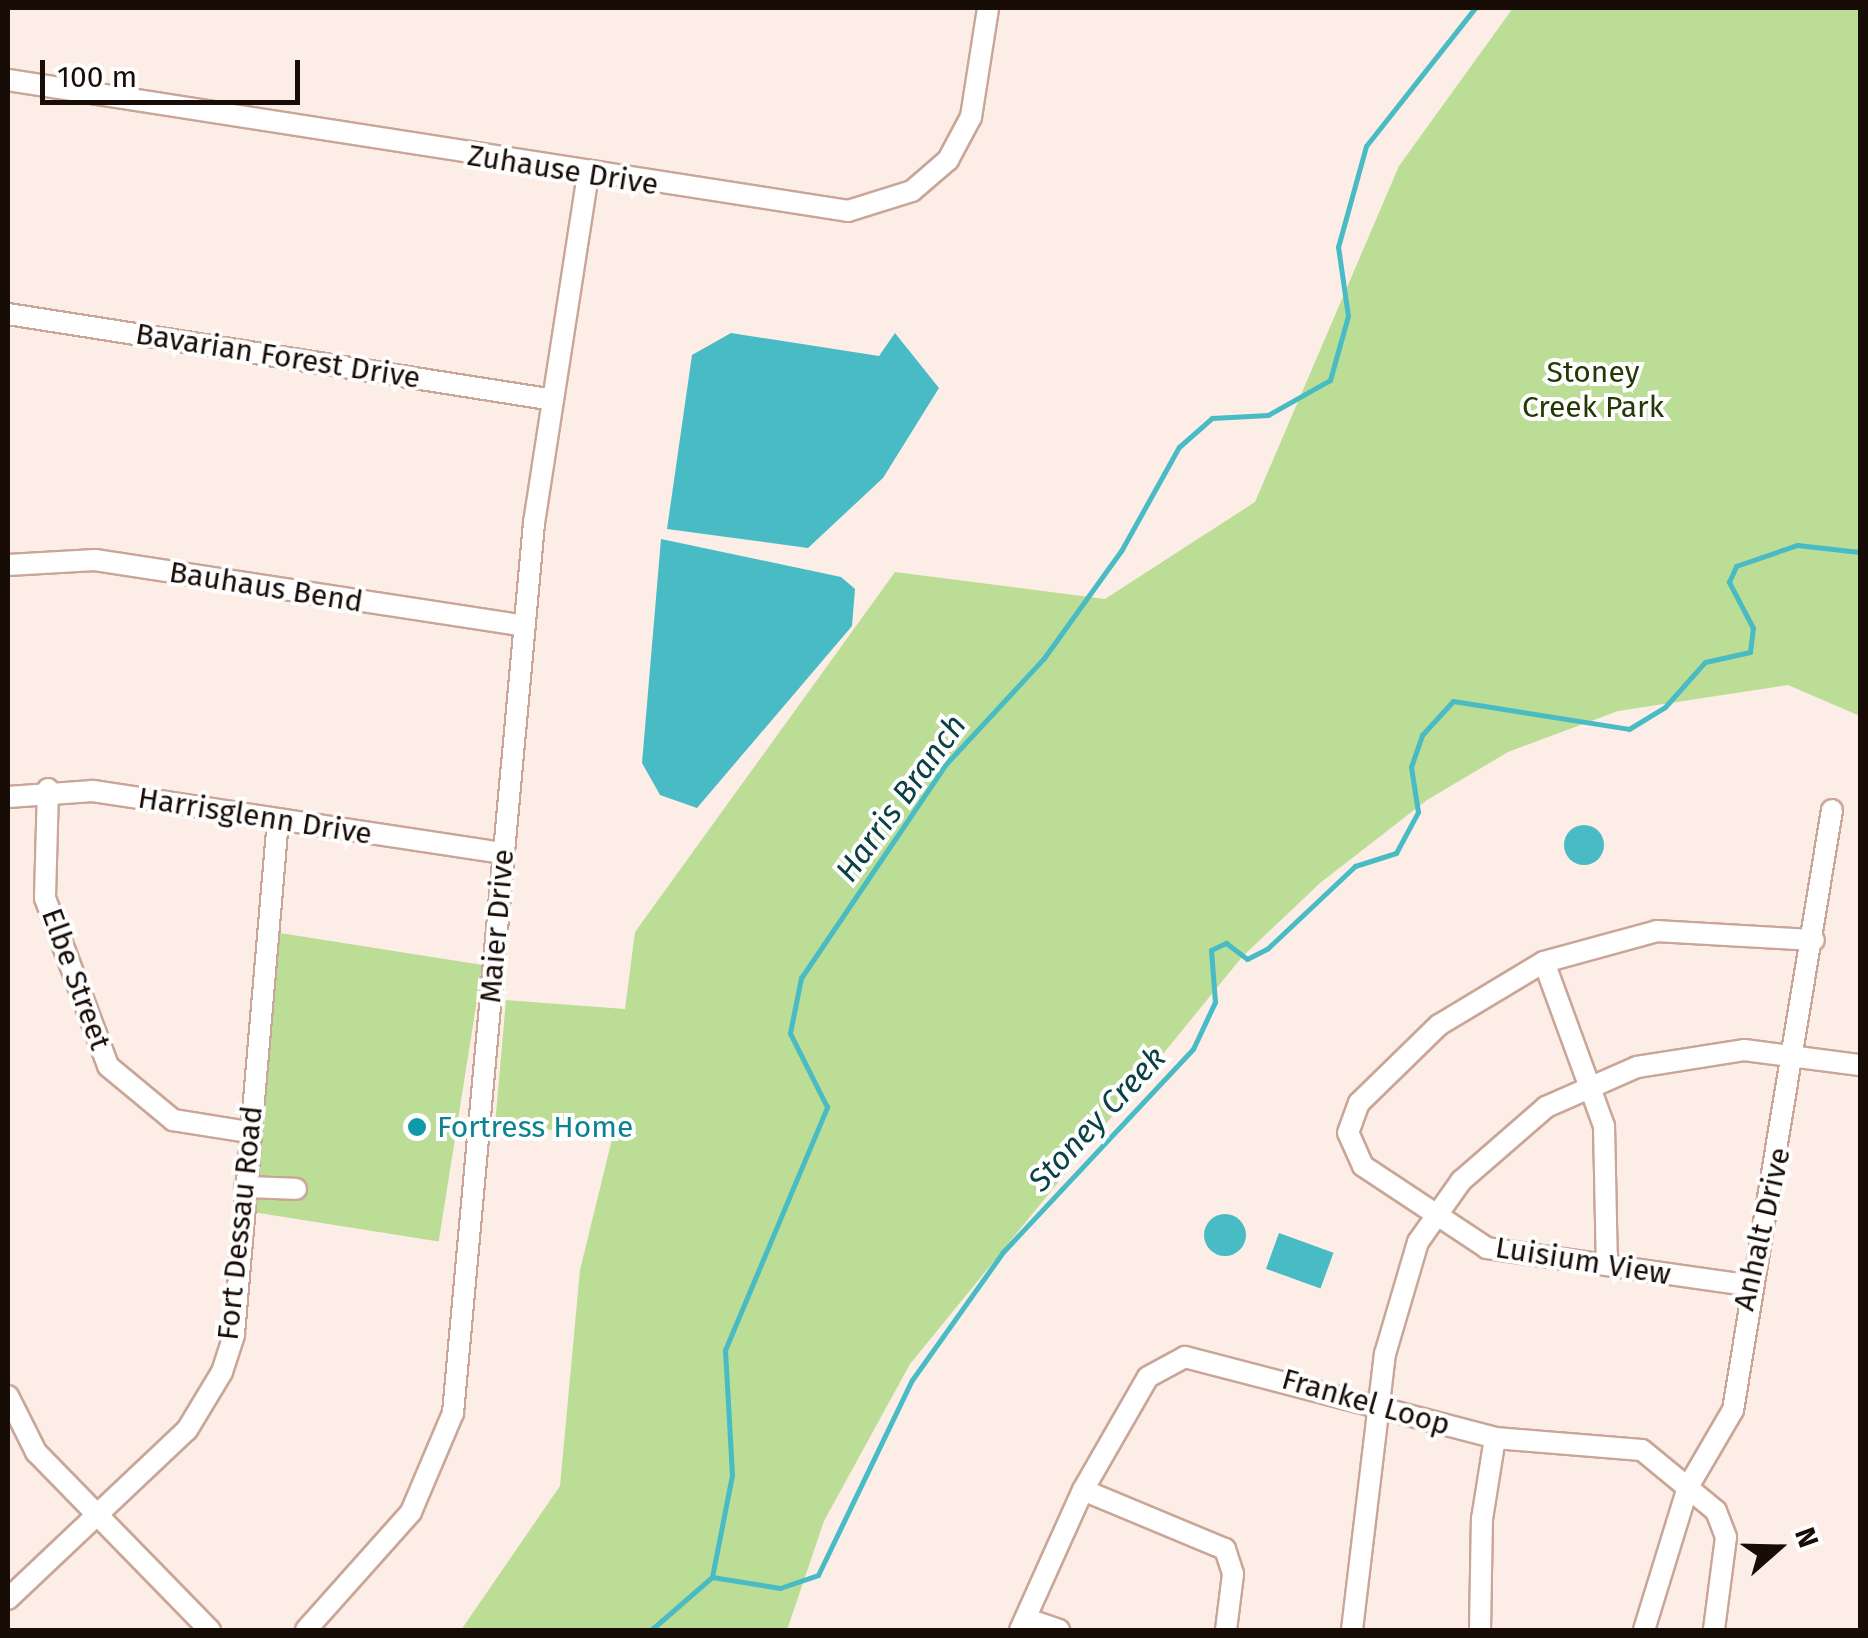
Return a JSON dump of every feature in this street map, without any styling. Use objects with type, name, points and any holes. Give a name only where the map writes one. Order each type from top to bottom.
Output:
[{"type":"street","name":"Zuhause Drive","points":[[8,80],[588,176],[848,211],[912,191],[948,160],[970,117],[988,8]]},
{"type":"street","name":"Maier Drive","points":[[306,1630],[411,1512],[453,1413],[502,854],[548,399],[588,176]]},
{"type":"street","name":"Bavarian Forest Drive","points":[[8,314],[548,399]]},
{"type":"street","name":"Bauhaus Bend","points":[[8,565],[94,560],[525,626]]},
{"type":"street","name":"Harrisglenn Drive","points":[[8,797],[48,790],[502,854]]},
{"type":"street","name":"Elbe Street","points":[[48,790],[46,898],[108,1066],[174,1120],[249,1132]]},
{"type":"street","name":"Anhalt Drive","points":[[1644,1630],[1688,1487],[1733,1410],[1746,1285],[1797,1055],[1832,810]]},
{"type":"street","name":"Fort Dessau Road","points":[[8,1599],[187,1430],[222,1372],[234,1334],[278,820]]},
{"type":"street","name":"Luisium View","points":[[1746,1285],[1505,1253],[1435,1219],[1363,1166],[1352,1151],[1351,1116],[1466,1002],[1544,962],[1657,931],[1814,940]]},
{"type":"street","points":[[1544,962],[1591,1084],[1609,1171],[1607,1265]]},
{"type":"street","points":[[1340,1630],[1352,1586],[1378,1405],[1418,1242],[1507,1134],[1591,1084],[1687,1055],[1797,1055],[1860,1065]]},
{"type":"street","points":[[245,1187],[296,1188]]},
{"type":"street","name":"Frankel Loop","points":[[1059,1630],[1023,1625],[1083,1490],[1148,1377],[1185,1357],[1495,1438],[1642,1450],[1716,1512],[1726,1537],[1714,1630]]},
{"type":"street","points":[[8,1396],[36,1452],[210,1630]]},
{"type":"street","points":[[1480,1630],[1482,1519],[1495,1438]]},
{"type":"street","points":[[1083,1490],[1225,1549],[1233,1574],[1226,1630]]},
{"type":"street","points":[[1352,1586],[1352,1630]]},
{"type":"green space","name":"Stoney Creek Park","points":[[1513,8],[1860,8],[1860,716],[1788,685],[1618,711],[1508,752],[1427,800],[1320,883],[1242,957],[910,1364],[824,1521],[787,1630],[461,1630],[560,1486],[580,1270],[613,1135],[495,1125],[506,1000],[625,1009],[635,932],[895,572],[1105,599],[1255,502],[1399,166]]},
{"type":"green space","points":[[280,933],[482,965],[439,1242],[236,1210]]},
{"type":"water","points":[[731,333],[879,356],[895,333],[939,388],[883,478],[808,548],[667,529],[692,355]]},
{"type":"water","points":[[661,539],[841,577],[855,589],[852,626],[697,808],[660,795],[642,763]]},
{"type":"water","points":[[1584,825],[1598,831],[1604,845],[1598,859],[1584,865],[1570,859],[1564,845],[1570,831]]},
{"type":"water","points":[[1225,1214],[1240,1220],[1246,1235],[1240,1250],[1225,1256],[1210,1250],[1204,1235],[1210,1220]]},
{"type":"water","points":[[1279,1233],[1334,1253],[1321,1289],[1266,1269]]},
{"type":"waterway","name":"Harris Branch","points":[[651,1630],[712,1577],[732,1475],[725,1350],[827,1107],[790,1033],[801,978],[945,765],[1044,658],[1121,551],[1179,447],[1212,418],[1268,415],[1330,380],[1348,316],[1338,247],[1366,146],[1475,8]]},
{"type":"waterway","name":"Stoney Creek","points":[[712,1577],[780,1588],[818,1575],[912,1380],[1003,1252],[1193,1049],[1215,1002],[1211,950],[1226,943],[1247,959],[1267,949],[1355,866],[1396,853],[1418,812],[1411,767],[1422,735],[1453,701],[1629,729],[1665,707],[1705,662],[1750,652],[1753,628],[1729,582],[1736,566],[1797,545],[1860,552]]},
{"type":"place","name":"Fortress Home","points":[[417,1127]]}]
